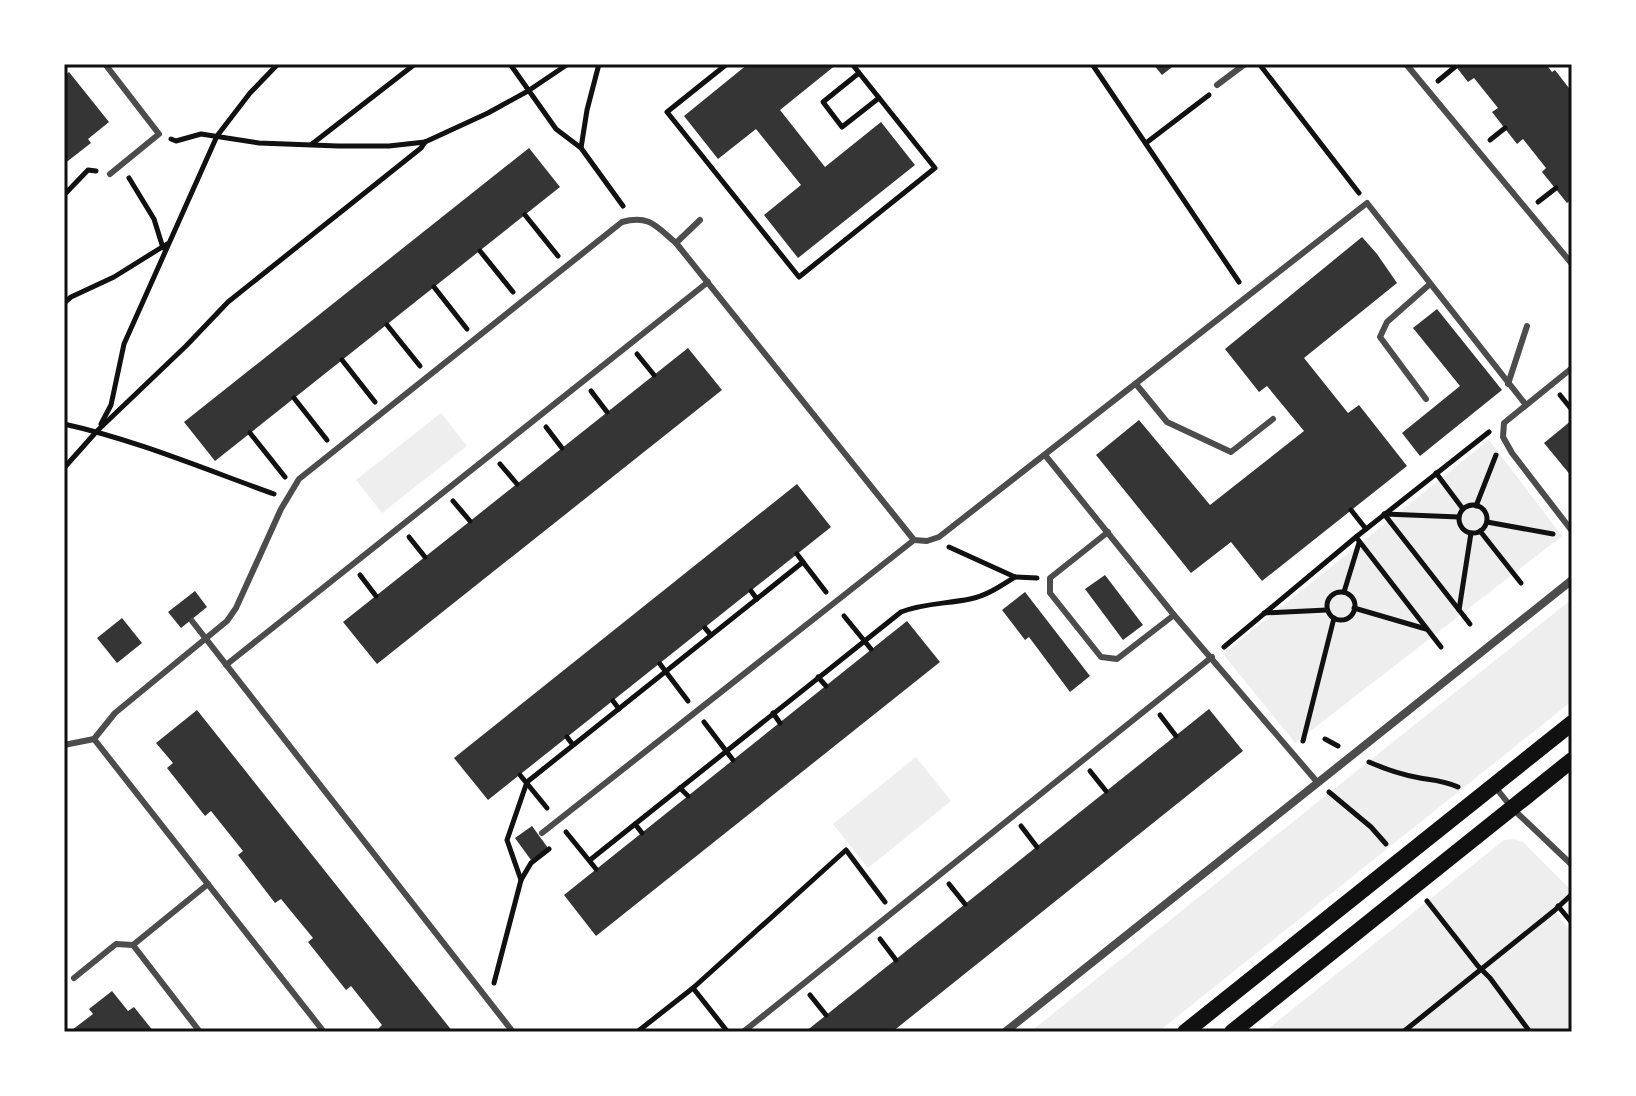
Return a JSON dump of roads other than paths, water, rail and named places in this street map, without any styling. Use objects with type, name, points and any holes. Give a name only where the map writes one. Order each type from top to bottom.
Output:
[{"type":"main road","points":[[1185,1032],[1572,723]]},
{"type":"main road","points":[[1232,1032],[1572,760]]},
{"type":"street","points":[[1005,1032],[1572,580]]},
{"type":"lane","points":[[105,64],[159,134],[110,174]]},
{"type":"lane","points":[[1217,85],[1245,64]]},
{"type":"lane","points":[[1406,64],[1569,255],[1572,264]]},
{"type":"lane","points":[[542,833],[914,540],[927,541],[939,537],[1367,203],[1526,405]]},
{"type":"lane","points":[[64,745],[94,739],[115,713],[227,621],[236,608],[286,498],[299,479],[622,222],[633,219],[642,218],[676,243],[914,540]]},
{"type":"lane","points":[[676,243],[700,220]]},
{"type":"lane","points":[[226,665],[708,282]]},
{"type":"lane","points":[[1426,399],[1380,337],[1387,322],[1430,284]]},
{"type":"lane","points":[[1508,384],[1527,326]]},
{"type":"lane","points":[[1572,368],[1504,423],[1503,437],[1572,531]]},
{"type":"lane","points":[[1136,384],[1167,422],[1231,452],[1273,419]]},
{"type":"lane","points":[[1045,455],[1174,615],[1318,783]]},
{"type":"lane","points":[[1108,532],[1050,578],[1050,593],[1101,657],[1117,659],[1174,615]]},
{"type":"lane","points":[[192,621],[513,1032]]},
{"type":"lane","points":[[743,1032],[1212,657]]},
{"type":"lane","points":[[94,739],[324,1032]]},
{"type":"lane","points":[[1487,791],[1512,808],[1572,865]]},
{"type":"lane","points":[[74,978],[116,944],[133,945],[208,884]]},
{"type":"lane","points":[[133,945],[200,1032]]}]
